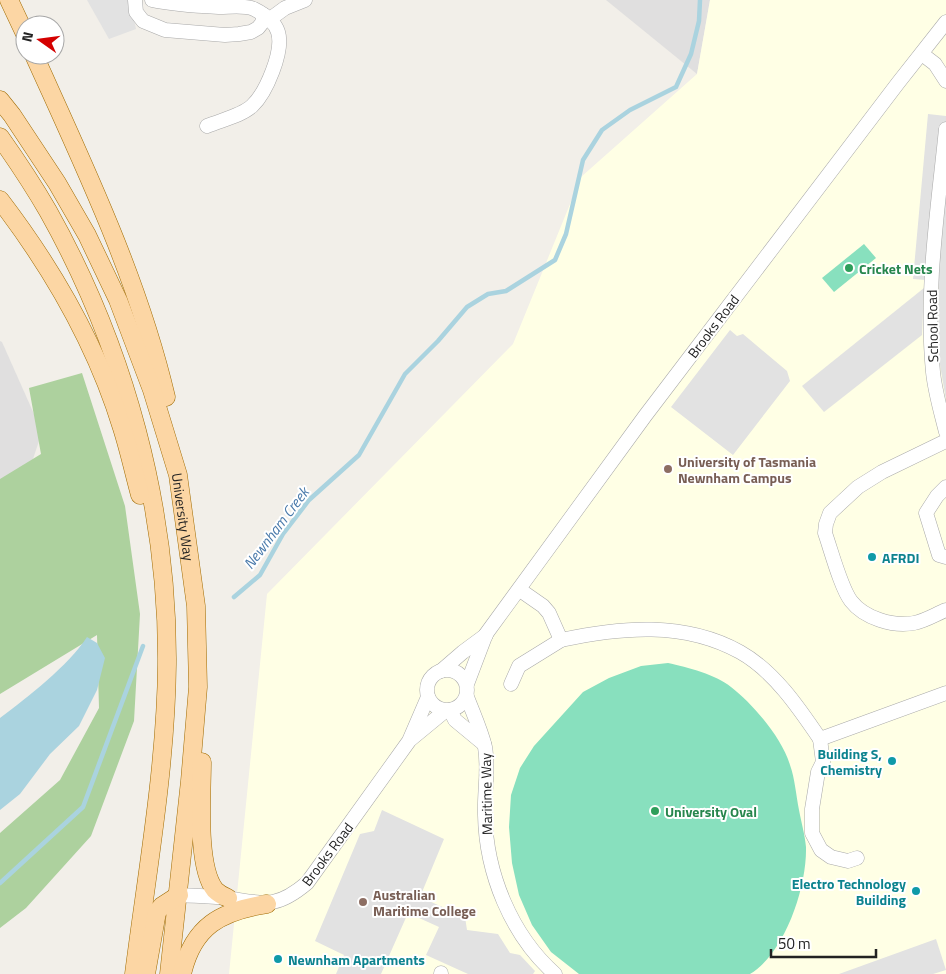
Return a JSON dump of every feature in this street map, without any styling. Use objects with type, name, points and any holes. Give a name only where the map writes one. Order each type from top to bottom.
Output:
[{"type":"main road","points":[[9,0],[16,15]]},
{"type":"main road","points":[[39,65],[87,172],[123,258],[139,305],[166,394],[173,428],[178,475]]},
{"type":"main road","name":"University Way","points":[[0,100],[12,115],[61,190],[87,235],[118,300],[152,390],[178,475],[196,606],[198,687],[179,895],[169,974]]},
{"type":"main road","name":"University Way","points":[[0,137],[25,173],[52,219],[91,297],[109,341],[133,414],[144,457],[160,552],[166,623],[167,664],[162,747],[134,974]]},
{"type":"main road","points":[[0,200],[44,262],[98,365],[110,394],[122,428],[146,518],[166,623]]},
{"type":"main road","points":[[198,687],[202,759],[202,830],[206,868],[214,889],[219,894],[228,898]]},
{"type":"main road","points":[[146,974],[157,912],[162,906],[179,895]]},
{"type":"main road","points":[[182,974],[186,956],[193,943],[210,923],[232,912],[267,904]]},
{"type":"street","points":[[135,0],[136,12],[143,21],[165,30],[225,35],[251,32],[258,28],[267,17],[305,0]]},
{"type":"street","points":[[152,0],[198,6],[252,8],[267,17],[279,33],[275,66],[261,96],[251,107],[207,126]]},
{"type":"street","name":"Brooks Road","points":[[441,671],[486,634],[520,590],[656,401],[946,22]]},
{"type":"street","points":[[922,54],[935,64],[946,81]]},
{"type":"street","name":"School Road","points":[[946,129],[931,280],[930,309],[934,374],[946,432]]},
{"type":"street","points":[[946,441],[882,472],[858,487],[830,513],[825,533],[850,601],[860,610],[874,618],[902,624],[915,623],[946,610]]},
{"type":"street","points":[[946,487],[937,496],[926,513],[939,555],[946,557]]},
{"type":"street","points":[[520,590],[543,606],[549,613],[561,640]]},
{"type":"street","points":[[511,684],[519,666],[561,640],[596,632],[630,629],[672,630],[708,637],[741,652],[775,680],[820,739],[823,762],[818,772],[812,809],[812,833],[815,842],[821,850],[831,857],[848,861],[857,858]]},
{"type":"street","name":"Brooks Road","points":[[467,690],[486,634]]},
{"type":"street","points":[[441,671],[454,671],[464,678],[467,690],[460,707],[448,710],[436,707],[428,697],[427,691],[431,678],[441,671]]},
{"type":"street","name":"Maritime Way","points":[[467,690],[483,741],[487,764],[484,814],[486,838],[496,884],[521,935],[555,974]]},
{"type":"street","points":[[820,739],[946,693]]},
{"type":"street","name":"Brooks Road","points":[[179,895],[228,898],[267,904],[288,897],[307,883],[409,742],[428,697]]},
{"type":"street","name":"Brooks Road","points":[[409,742],[448,710]]},
{"type":"street","name":"Maritime Way","points":[[448,710],[456,720],[483,741]]},
{"type":"shaded area","points":[[87,0],[130,0],[136,29],[109,39]]},
{"type":"shaded area","points":[[606,0],[710,0],[697,74]]},
{"type":"shaded area","name":"University of Tasmania Newnham Campus","points":[[710,0],[946,0],[946,974],[229,974],[267,594],[513,344],[581,177],[697,74]]},
{"type":"shaded area","points":[[928,114],[946,116],[946,400],[940,365],[938,337],[939,281],[913,279]]},
{"type":"shaded area","points":[[924,288],[922,335],[824,412],[802,386]]},
{"type":"shaded area","points":[[730,330],[737,336],[743,334],[787,371],[790,381],[733,455],[671,407]]},
{"type":"shaded area","points":[[0,341],[42,432],[33,459],[0,483]]},
{"type":"shaded area","points":[[382,810],[444,839],[420,897],[465,917],[467,930],[498,934],[510,953],[520,955],[535,971],[533,974],[468,974],[426,955],[439,927],[408,913],[381,974],[336,974],[344,955],[315,941],[360,834],[374,831]]},
{"type":"shaded area","points":[[936,939],[946,970],[933,974],[839,974]]},
{"type":"green space","name":"Cricket Nets","points":[[864,244],[876,258],[834,292],[822,278]]},
{"type":"green space","points":[[82,373],[125,506],[140,614],[134,721],[91,836],[26,908],[0,928],[0,833],[60,780],[99,708],[97,635],[0,694],[0,479],[41,454],[29,388]]},
{"type":"green space","name":"University Oval","points":[[668,663],[701,672],[725,683],[740,694],[774,733],[790,765],[806,847],[803,881],[798,899],[792,918],[774,951],[750,974],[579,974],[551,952],[532,925],[519,895],[512,863],[509,827],[511,795],[520,768],[534,746],[583,692],[609,678],[641,666]]},
{"type":"water","points":[[87,637],[97,643],[105,658],[97,690],[79,726],[50,754],[20,794],[0,810],[0,718],[59,670]]},
{"type":"waterway","name":"Newnham Creek","points":[[234,597],[260,575],[283,534],[309,500],[359,455],[405,374],[438,341],[467,307],[488,294],[506,291],[555,260],[566,234],[583,160],[602,130],[630,110],[676,87],[691,54],[699,21],[700,0]]},
{"type":"waterway","name":"Newnham Creek","points":[[0,883],[83,807],[143,646]]},
{"type":"place","name":"Cricket Nets","points":[[849,268]]},
{"type":"place","name":"University of Tasmania Newnham Campus","points":[[668,469]]},
{"type":"place","name":"AFRDI","points":[[872,557]]},
{"type":"place","name":"Building S, Chemistry","points":[[892,761]]},
{"type":"place","name":"University Oval","points":[[655,811]]},
{"type":"place","name":"Electro Technology Building","points":[[916,891]]},
{"type":"place","name":"Australian Maritime College","points":[[363,902]]},
{"type":"place","name":"Newnham Apartments","points":[[278,959]]}]
